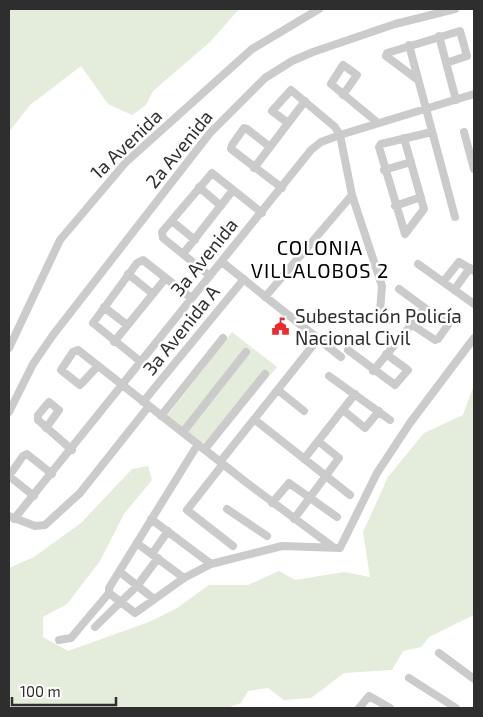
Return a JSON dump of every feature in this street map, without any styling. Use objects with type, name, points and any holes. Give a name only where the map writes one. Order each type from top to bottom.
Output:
[{"type":"street","name":"1a Avenida","points":[[9,348],[60,240],[126,162],[252,49],[319,9]]},
{"type":"street","name":"2a Avenida","points":[[9,412],[33,364],[53,334],[210,133],[265,78],[292,61],[314,52],[395,24],[455,9]]},
{"type":"street","points":[[418,80],[386,56],[387,54],[409,45],[460,31],[467,54],[466,57],[446,63]]},
{"type":"street","points":[[439,36],[456,100]]},
{"type":"street","points":[[409,45],[455,217]]},
{"type":"street","points":[[288,123],[272,112],[272,109],[290,90],[335,127],[340,135],[352,195],[382,286],[380,311]]},
{"type":"street","name":"3a Avenida","points":[[12,518],[34,496],[72,450],[191,298],[311,150],[322,142],[340,135],[474,94]]},
{"type":"street","points":[[343,95],[378,123]]},
{"type":"street","points":[[254,168],[305,101]]},
{"type":"street","points":[[270,147],[247,129],[241,131],[232,149],[282,188]]},
{"type":"street","points":[[404,138],[424,210],[405,234],[394,206],[379,147],[404,138],[432,132]]},
{"type":"street","points":[[464,132],[474,169]]},
{"type":"street","points":[[384,170],[411,162]]},
{"type":"street","points":[[210,276],[161,235],[199,187],[212,173],[262,212]]},
{"type":"street","points":[[199,187],[221,206]]},
{"type":"street","points":[[183,254],[233,190]]},
{"type":"street","points":[[266,297],[352,195]]},
{"type":"street","points":[[394,206],[421,197]]},
{"type":"street","points":[[172,221],[195,240]]},
{"type":"street","points":[[141,362],[114,342],[93,323],[128,274],[140,260],[143,260],[191,298]]},
{"type":"street","points":[[222,262],[341,358]]},
{"type":"street","points":[[445,278],[459,262],[472,269],[456,287]]},
{"type":"street","points":[[418,264],[445,278],[474,304]]},
{"type":"street","points":[[128,274],[153,294]]},
{"type":"street","points":[[114,342],[165,279]]},
{"type":"street","name":"3a Avenida A","points":[[12,518],[35,526],[45,525],[80,492],[244,279]]},
{"type":"street","points":[[399,289],[448,325],[438,339],[432,338],[411,324]]},
{"type":"street","points":[[104,307],[127,325]]},
{"type":"street","points":[[373,371],[425,308]]},
{"type":"street","points":[[161,416],[223,338]]},
{"type":"street","points":[[109,593],[135,613],[184,578],[211,564],[282,546],[340,548],[377,473],[410,423],[474,338]]},
{"type":"street","points":[[233,546],[186,510],[318,339]]},
{"type":"street","points":[[98,366],[80,385],[61,370],[61,367],[75,350],[78,350],[272,503],[334,548]]},
{"type":"street","points":[[348,350],[395,386],[406,373],[406,367],[386,354]]},
{"type":"street","points":[[182,432],[246,352]]},
{"type":"street","points":[[59,640],[71,638],[109,593],[109,588],[138,544],[151,519],[201,447],[265,374]]},
{"type":"street","points":[[329,376],[390,420]]},
{"type":"street","points":[[278,390],[304,411]]},
{"type":"street","points":[[304,459],[355,394]]},
{"type":"street","points":[[342,410],[365,428],[378,411]]},
{"type":"street","points":[[256,420],[350,494]]},
{"type":"street","points":[[46,428],[72,450]]},
{"type":"street","points":[[294,519],[340,458],[318,441]]},
{"type":"street","points":[[34,496],[9,476],[23,456],[27,454],[52,474]]},
{"type":"street","points":[[272,503],[289,483],[337,517]]},
{"type":"street","points":[[227,509],[267,536]]},
{"type":"street","points":[[151,519],[211,564]]},
{"type":"street","points":[[95,627],[137,586],[168,532]]},
{"type":"street","points":[[138,544],[184,578]]},
{"type":"street","points":[[120,572],[154,599]]},
{"type":"street","points":[[439,653],[474,679]]},
{"type":"street","points":[[409,678],[456,708]]},
{"type":"street","points":[[359,708],[369,696],[390,708]]},
{"type":"green space","points":[[9,9],[239,9],[210,42],[153,91],[146,105],[132,115],[108,104],[81,66],[30,105],[9,132]]},
{"type":"green space","points":[[232,332],[277,367],[210,448],[167,416]]},
{"type":"green space","points":[[474,385],[474,615],[429,637],[421,647],[403,651],[392,670],[344,673],[311,698],[284,700],[268,688],[248,691],[241,703],[227,708],[9,708],[9,568],[34,557],[81,523],[132,469],[148,466],[152,480],[124,514],[100,561],[67,604],[43,617],[43,637],[68,651],[149,622],[177,608],[209,585],[248,585],[279,571],[295,580],[344,572],[370,577],[363,532],[388,477],[424,433],[463,415]]},
{"type":"place","name":"Subestación Policía Nacional Civil","points":[[281,327]]},
{"type":"district","name":"COLONIA VILLALOBOS 2","points":[[320,260]]}]
